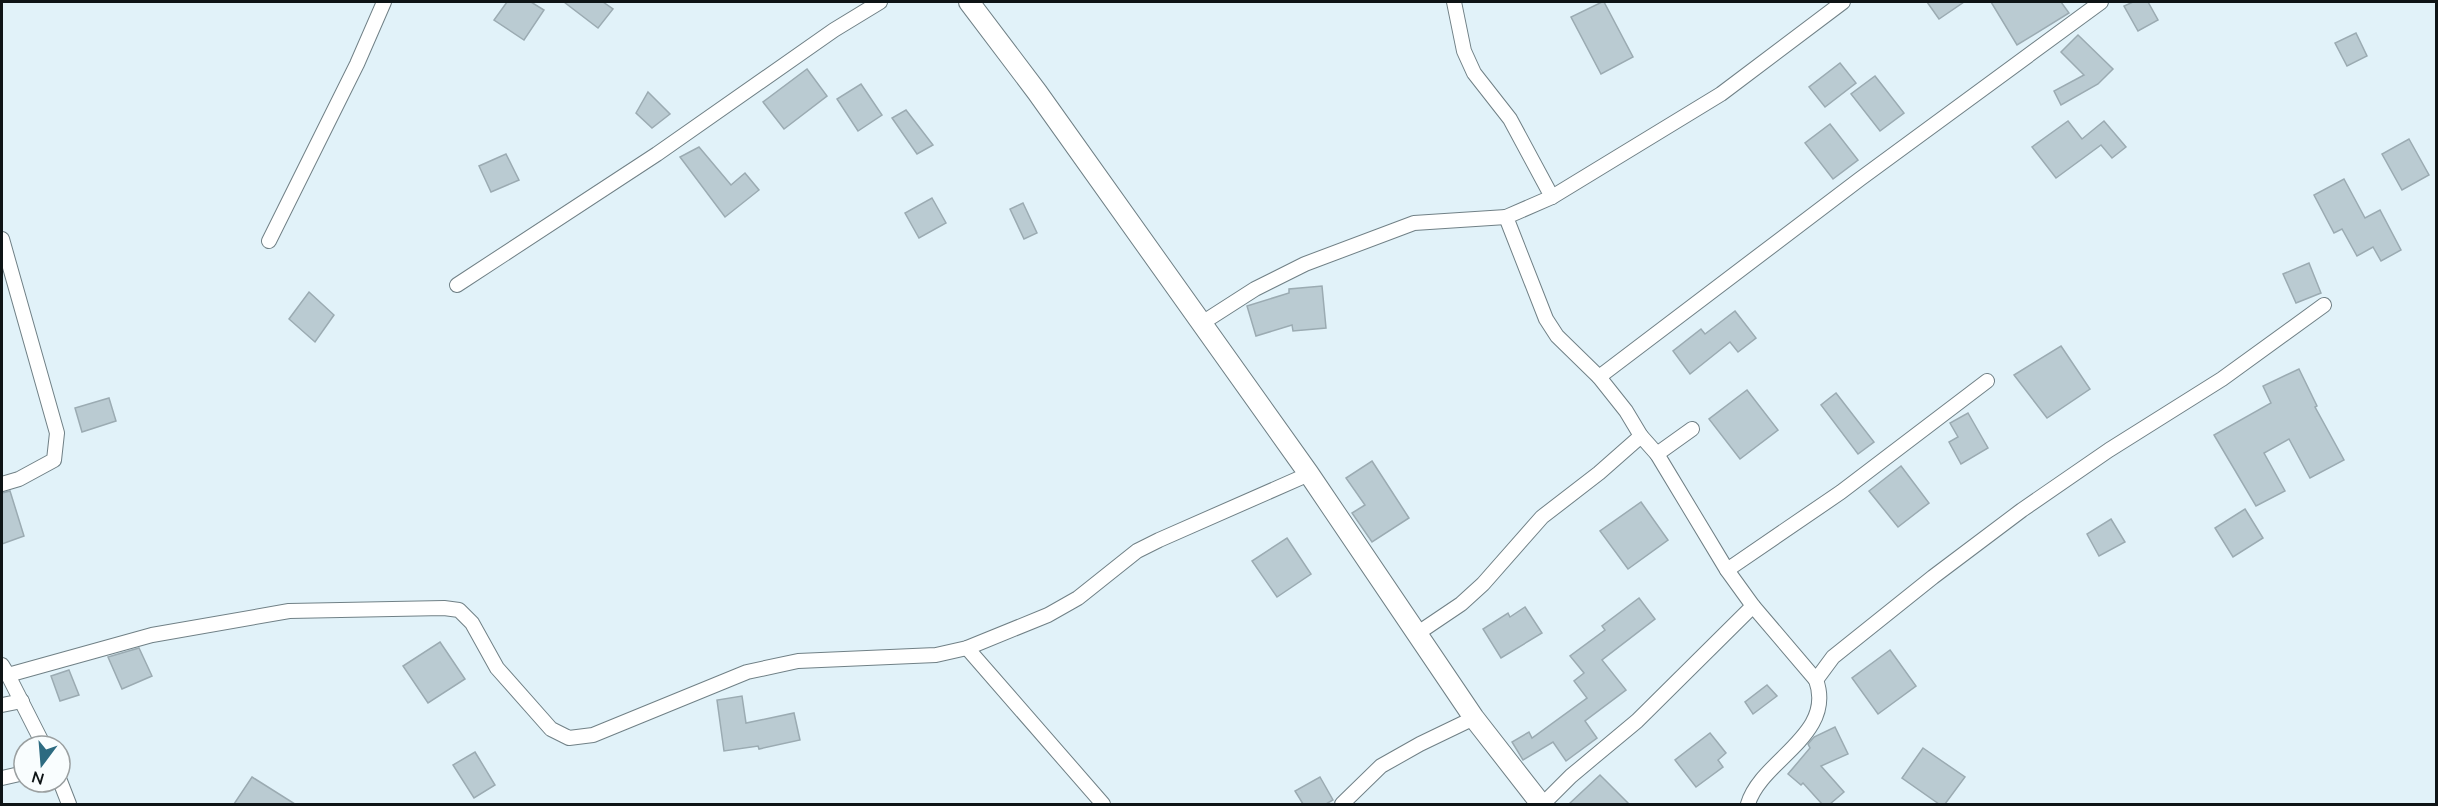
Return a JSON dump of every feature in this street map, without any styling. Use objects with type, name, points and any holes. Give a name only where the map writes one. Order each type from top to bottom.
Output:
[{"type":"street","points":[[269,241],[357,64],[384,2]]},
{"type":"street","points":[[458,285],[657,154],[834,30],[880,2]]},
{"type":"street","points":[[969,2],[1037,92],[1309,474],[1474,718],[1542,804],[1571,776],[1637,721],[1753,606]]},
{"type":"street","points":[[1454,2],[1464,51],[1474,73],[1510,119],[1552,197]]},
{"type":"street","points":[[1202,323],[1255,289],[1305,264],[1414,223],[1506,217],[1552,197],[1721,94],[1843,2]]},
{"type":"street","points":[[1599,377],[1860,179],[2101,2]]},
{"type":"street","points":[[1506,217],[1546,319],[1557,336],[1599,377],[1626,411],[1641,436],[1657,454],[1727,570],[1753,606],[1816,680],[1821,691],[1816,717],[1806,733],[1758,787],[1748,804]]},
{"type":"street","points":[[2,240],[57,433],[54,460],[19,479],[2,484]]},
{"type":"street","points":[[1816,680],[1833,657],[2022,510],[2109,450],[2222,379],[2324,305]]},
{"type":"street","points":[[1727,570],[1841,492],[1987,381]]},
{"type":"street","points":[[1657,454],[1692,429]]},
{"type":"street","points":[[1418,633],[1461,604],[1483,584],[1542,517],[1599,473],[1641,436]]},
{"type":"street","points":[[38,734],[5,670],[152,635],[288,611],[444,608],[459,610],[472,624],[497,668],[551,729],[569,738],[593,735],[747,672],[798,661],[936,655],[967,648],[1058,609],[1078,598],[1137,551],[1309,474]]},
{"type":"street","points":[[967,648],[1103,804]]},
{"type":"street","points":[[2,705],[22,701]]},
{"type":"street","points":[[1342,804],[1381,766],[1474,718]]},
{"type":"building","points":[[507,2],[531,2],[544,10],[524,40],[494,20]]},
{"type":"building","points":[[564,2],[603,2],[613,9],[598,28]]},
{"type":"building","points":[[1602,2],[1633,57],[1601,74],[1571,17]]},
{"type":"building","points":[[1927,2],[1964,2],[1939,19]]},
{"type":"building","points":[[1991,2],[2061,2],[2069,13],[2017,45]]},
{"type":"building","points":[[2133,2],[2148,2],[2158,20],[2138,31],[2124,6]]},
{"type":"building","points":[[2356,33],[2367,56],[2347,66],[2335,43]]},
{"type":"building","points":[[2078,35],[2113,69],[2098,84],[2061,105],[2054,91],[2084,75],[2061,52]]},
{"type":"building","points":[[1840,63],[1856,83],[1825,107],[1809,87]]},
{"type":"building","points":[[807,69],[827,96],[784,129],[763,102]]},
{"type":"building","points":[[1875,76],[1904,113],[1880,131],[1851,94]]},
{"type":"building","points":[[861,84],[882,115],[858,131],[837,99]]},
{"type":"building","points":[[648,92],[670,114],[652,128],[636,113]]},
{"type":"building","points":[[906,110],[933,145],[917,154],[892,118]]},
{"type":"building","points":[[2068,121],[2082,139],[2104,121],[2126,147],[2112,158],[2101,145],[2056,178],[2032,147]]},
{"type":"building","points":[[1830,124],[1858,160],[1833,179],[1805,143]]},
{"type":"building","points":[[2409,139],[2429,175],[2402,190],[2382,154]]},
{"type":"building","points":[[699,147],[731,185],[745,173],[759,190],[725,217],[680,157]]},
{"type":"building","points":[[506,154],[519,180],[491,192],[479,166]]},
{"type":"building","points":[[2344,179],[2365,218],[2380,210],[2401,250],[2381,261],[2373,247],[2357,256],[2342,229],[2334,233],[2314,195]]},
{"type":"building","points":[[932,198],[946,223],[919,238],[905,213]]},
{"type":"building","points":[[1023,203],[1037,233],[1024,239],[1010,209]]},
{"type":"building","points":[[2309,263],[2321,293],[2296,303],[2283,274]]},
{"type":"building","points":[[1322,286],[1326,328],[1293,331],[1292,325],[1256,336],[1247,306],[1289,293],[1289,289]]},
{"type":"building","points":[[309,292],[334,315],[315,342],[289,319]]},
{"type":"building","points":[[1735,311],[1756,338],[1738,352],[1730,342],[1690,374],[1673,351],[1701,329],[1705,334]]},
{"type":"building","points":[[2061,346],[2090,389],[2047,418],[2014,375]]},
{"type":"building","points":[[2299,369],[2317,406],[2315,407],[2344,460],[2310,478],[2289,439],[2264,453],[2285,491],[2256,506],[2214,435],[2271,403],[2263,386]]},
{"type":"building","points":[[1747,390],[1778,430],[1740,459],[1709,419]]},
{"type":"building","points":[[1836,393],[1874,442],[1858,454],[1821,405]]},
{"type":"building","points":[[109,398],[116,421],[82,432],[75,408]]},
{"type":"building","points":[[1968,413],[1988,448],[1961,464],[1949,442],[1958,437],[1950,423]]},
{"type":"building","points":[[1372,461],[1409,518],[1372,542],[1352,513],[1365,505],[1346,478]]},
{"type":"building","points":[[1901,466],[1929,503],[1898,527],[1869,491]]},
{"type":"building","points":[[10,491],[24,536],[2,544],[2,493]]},
{"type":"building","points":[[1641,502],[1668,540],[1628,569],[1600,531]]},
{"type":"building","points":[[2245,509],[2263,538],[2233,557],[2215,528]]},
{"type":"building","points":[[2111,519],[2125,542],[2099,556],[2087,534]]},
{"type":"building","points":[[1287,538],[1311,574],[1277,597],[1252,561]]},
{"type":"building","points":[[1639,598],[1655,619],[1602,660],[1626,690],[1585,721],[1597,738],[1566,761],[1553,742],[1523,760],[1512,742],[1529,732],[1532,738],[1587,698],[1574,681],[1584,673],[1570,656],[1605,630],[1602,626]]},
{"type":"building","points":[[1525,607],[1542,633],[1501,658],[1483,629],[1508,613],[1510,617]]},
{"type":"building","points":[[440,642],[465,679],[428,703],[403,666]]},
{"type":"building","points":[[139,648],[152,676],[122,689],[108,657]]},
{"type":"building","points":[[1890,650],[1916,686],[1878,714],[1852,678]]},
{"type":"building","points":[[69,670],[79,695],[60,701],[51,676]]},
{"type":"building","points":[[1767,685],[1777,696],[1753,714],[1745,702]]},
{"type":"building","points":[[742,696],[746,723],[794,713],[800,740],[759,749],[758,746],[724,751],[717,700]]},
{"type":"building","points":[[1835,727],[1848,754],[1821,766],[1844,792],[1830,804],[1822,804],[1803,783],[1801,785],[1788,774],[1810,748],[1808,744],[1814,737]]},
{"type":"building","points":[[1710,733],[1726,753],[1718,760],[1723,767],[1696,787],[1675,760]]},
{"type":"building","points":[[1923,748],[1965,777],[1945,804],[1939,804],[1902,778]]},
{"type":"building","points":[[475,752],[495,785],[474,798],[453,765]]},
{"type":"building","points":[[1600,775],[1629,804],[1569,804]]},
{"type":"building","points":[[252,777],[295,804],[234,804]]},
{"type":"building","points":[[1320,777],[1333,800],[1326,804],[1303,804],[1295,791]]}]
